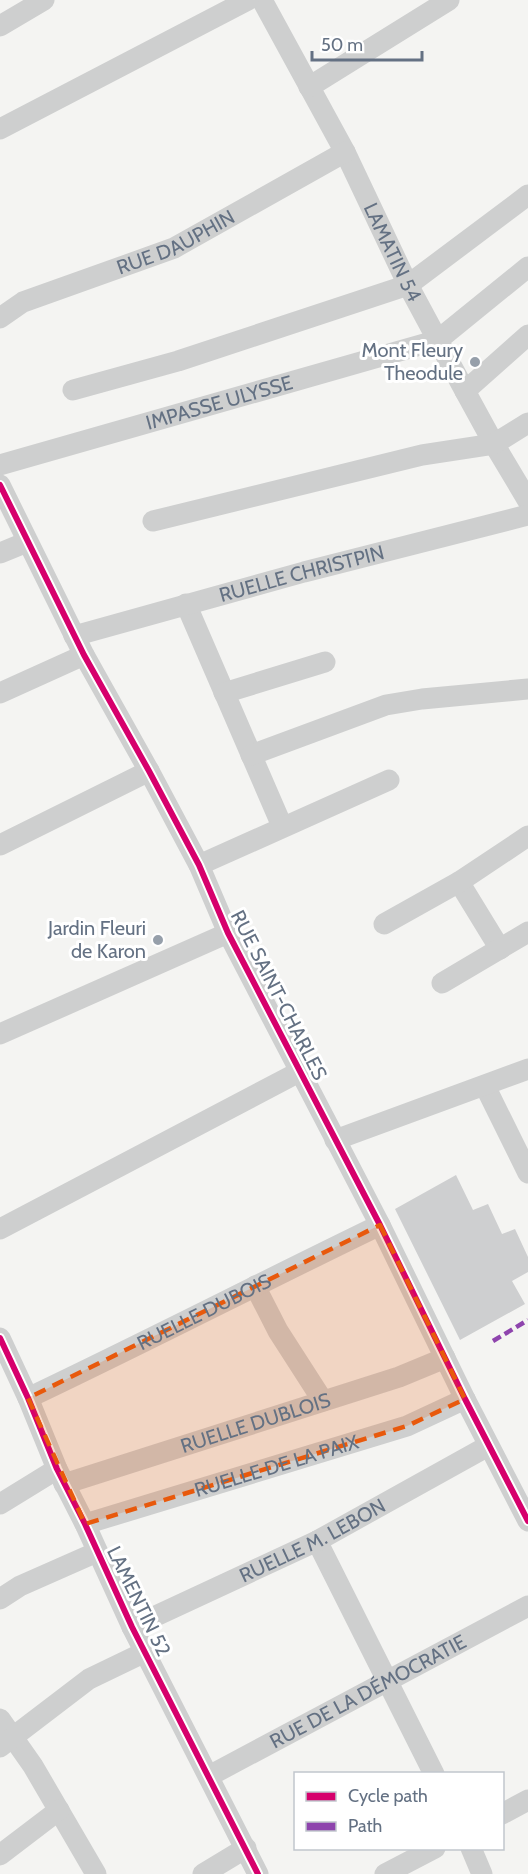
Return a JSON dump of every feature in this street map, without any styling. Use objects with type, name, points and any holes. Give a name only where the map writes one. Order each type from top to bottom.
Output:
[{"type":"street","points":[[0,26],[44,0]]},
{"type":"street","points":[[0,129],[248,0]]},
{"type":"street","name":"LAMATIN 54","points":[[262,0],[345,152],[408,285],[465,392],[528,501]]},
{"type":"street","points":[[309,87],[449,0]]},
{"type":"street","name":"RUE DAUPHIN","points":[[0,318],[23,302],[174,248],[345,152]]},
{"type":"street","points":[[73,390],[178,361],[408,285],[528,195]]},
{"type":"street","points":[[438,340],[528,267]]},
{"type":"street","points":[[465,392],[528,335]]},
{"type":"street","name":"IMPASSE ULYSSE","points":[[0,465],[438,340]]},
{"type":"street","points":[[153,521],[422,455],[494,444],[528,423]]},
{"type":"street","name":"RUE SAINT-CHARLES","points":[[0,485],[84,656],[149,771],[198,865],[228,933],[380,1225],[528,1521]]},
{"type":"street","name":"RUELLE CHRISTPIN","points":[[74,636],[186,604],[528,515]]},
{"type":"street","points":[[0,553],[27,542]]},
{"type":"street","points":[[186,604],[282,826]]},
{"type":"street","points":[[0,693],[84,656]]},
{"type":"street","points":[[224,693],[326,662]]},
{"type":"street","points":[[251,755],[386,705],[422,699],[528,689]]},
{"type":"street","points":[[0,845],[149,771]]},
{"type":"street","points":[[198,865],[389,780]]},
{"type":"street","points":[[384,924],[459,882],[528,836]]},
{"type":"street","points":[[459,882],[501,949]]},
{"type":"street","points":[[442,984],[528,932]]},
{"type":"street","points":[[0,1034],[228,933]]},
{"type":"street","points":[[334,1140],[528,1070]]},
{"type":"street","points":[[0,1230],[299,1072]]},
{"type":"street","points":[[485,1086],[528,1173]]},
{"type":"street","name":"RUELLE DUBOIS","points":[[28,1398],[380,1225]]},
{"type":"street","points":[[255,1286],[278,1331],[323,1401]]},
{"type":"street","name":"LAMENTIN 52","points":[[0,1338],[61,1476],[132,1627],[258,1874]]},
{"type":"street","name":"RUELLE DUBLOIS","points":[[0,1504],[61,1476],[323,1401],[399,1377],[445,1358]]},
{"type":"street","name":"RUELLE DE LA PAIX","points":[[85,1524],[406,1426],[465,1399]]},
{"type":"street","name":"RUELLE M. LEBON","points":[[132,1627],[317,1541],[489,1446]]},
{"type":"street","points":[[317,1541],[434,1772]]},
{"type":"street","points":[[0,1599],[20,1586],[97,1552]]},
{"type":"street","name":"RUE DE LA DÉMOCRATIE","points":[[209,1776],[528,1606]]},
{"type":"street","points":[[6,1742],[89,1679],[145,1652]]},
{"type":"street","points":[[0,1719],[6,1742],[33,1766],[96,1874]]},
{"type":"street","points":[[504,1813],[528,1800]]},
{"type":"street","points":[[0,1855],[59,1810]]},
{"type":"street","points":[[203,1874],[246,1848]]},
{"type":"street","points":[[385,1874],[431,1850]]},
{"type":"street","points":[[472,1850],[482,1874]]},
{"type":"highlighted area","points":[[380,1225],[465,1399],[407,1426],[85,1524],[28,1398]]},
{"type":"building","points":[[456,1175],[473,1210],[488,1204],[502,1234],[515,1229],[528,1257],[528,1272],[512,1281],[525,1304],[460,1340],[395,1209]]},
{"type":"marked path","points":[[493,1341],[528,1320]]},
{"type":"cycle path","points":[[0,485],[84,655],[199,865],[228,933],[380,1225],[528,1521]]},
{"type":"cycle path","points":[[0,1338],[57,1469],[132,1627],[258,1874]]},
{"type":"place","name":"Mont Fleury Theodule","points":[[475,362]]},
{"type":"place","name":"Jardin Fleuri de Karon","points":[[158,940]]}]
